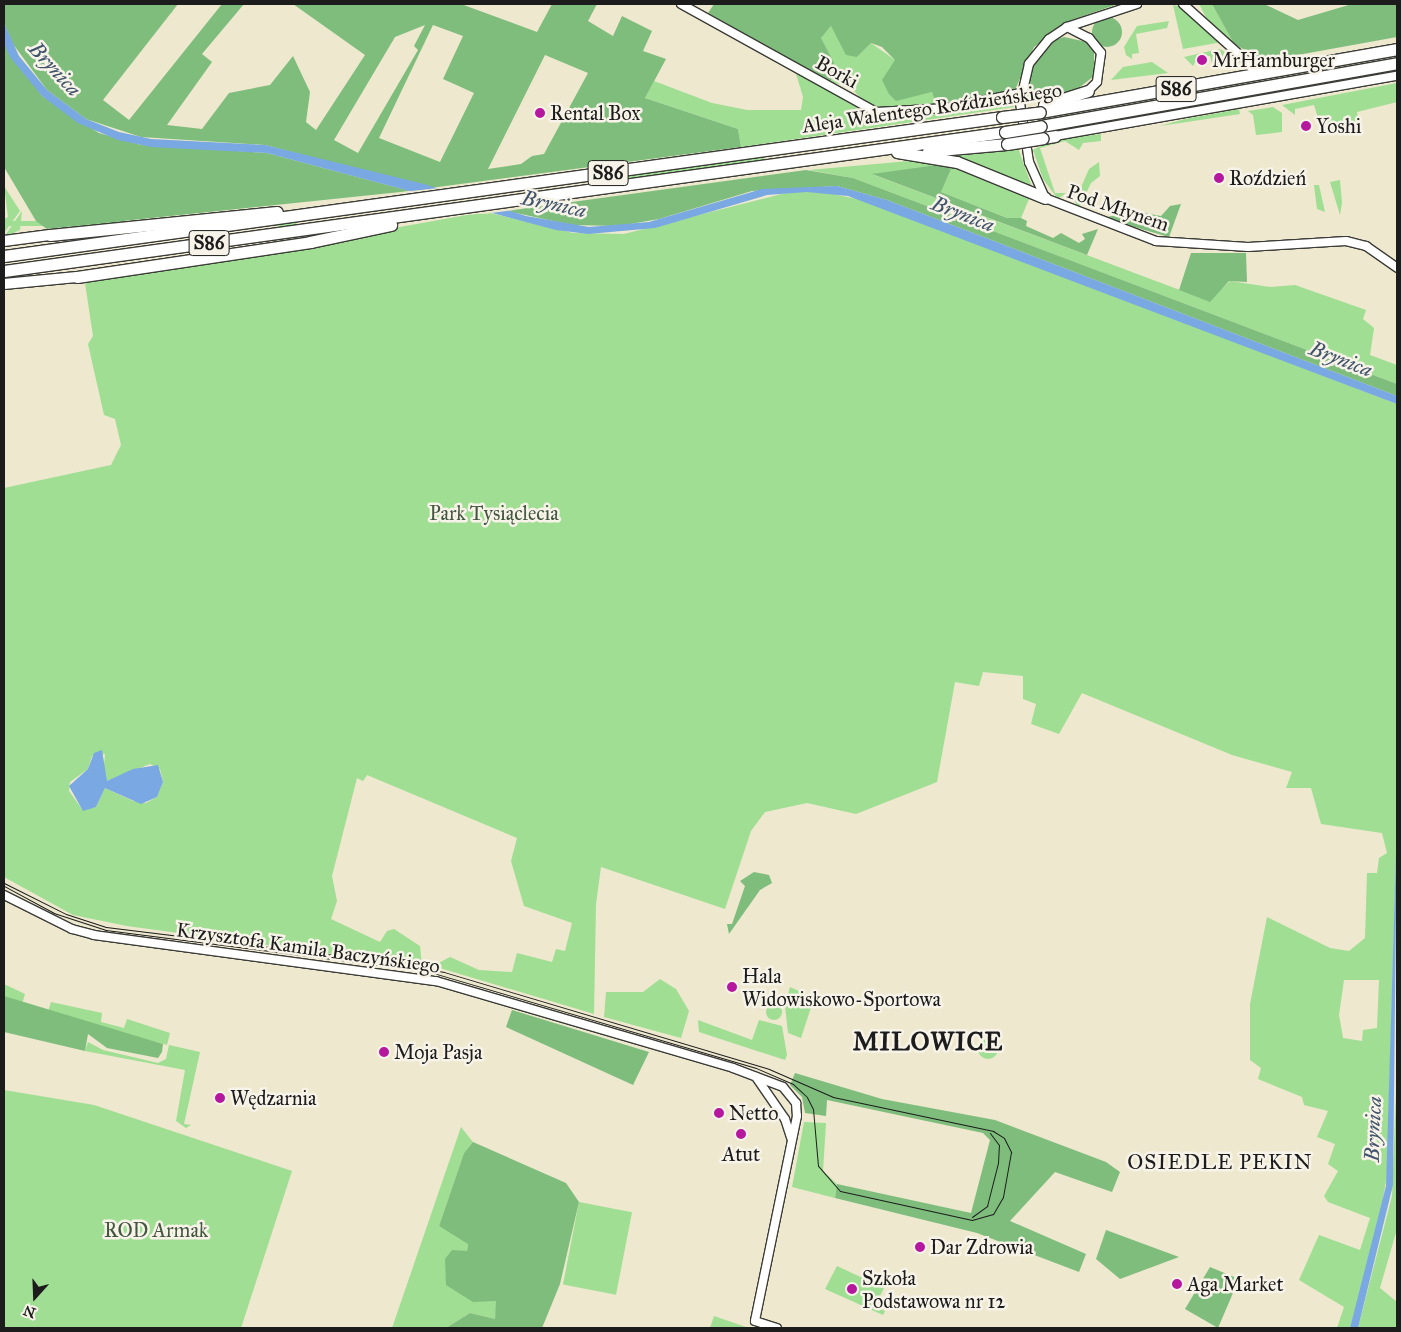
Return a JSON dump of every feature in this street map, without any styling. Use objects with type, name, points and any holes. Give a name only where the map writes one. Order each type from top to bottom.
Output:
[{"type":"highway","name":"Aleja Walentego Roździeńskiego","points":[[322,212],[1002,117],[1039,109],[1312,65],[1397,49]]},
{"type":"highway","name":"Aleja Walentego Roździeńskiego","points":[[415,214],[1005,132],[1397,63]]},
{"type":"highway","points":[[1251,65],[1312,65]]},
{"type":"highway","points":[[1039,109],[1088,91]]},
{"type":"highway","points":[[912,153],[1007,144],[1055,136]]},
{"type":"highway","points":[[875,150],[912,153],[965,164],[1045,198]]},
{"type":"highway","points":[[50,235],[253,213],[322,212]]},
{"type":"highway","name":"S86","points":[[4,256],[322,212]]},
{"type":"highway","points":[[77,277],[310,242],[392,224],[415,214]]},
{"type":"highway","name":"S86","points":[[4,272],[415,214]]},
{"type":"main road","points":[[4,241],[50,235]]},
{"type":"main road","points":[[4,284],[77,277]]},
{"type":"street","name":"Borki","points":[[681,4],[876,112],[947,108],[1020,93]]},
{"type":"street","points":[[1067,27],[1137,4]]},
{"type":"street","points":[[1183,4],[1251,65]]},
{"type":"street","points":[[1088,19],[1089,38]]},
{"type":"street","name":"Pod Młynem","points":[[1067,27],[1034,56],[1020,93],[1029,162],[1045,198],[1156,241],[1248,247],[1346,241],[1366,246],[1397,268]]},
{"type":"street","points":[[1067,27],[1089,38],[1101,53],[1097,82],[1088,91]]},
{"type":"street","points":[[1055,136],[1397,76]]},
{"type":"street","name":"Krzysztofa Kamila Baczyńskiego","points":[[4,895],[80,932],[430,979],[755,1076],[791,1094],[797,1116],[755,1321],[777,1328]]},
{"type":"street","name":"Krzysztofa Kamila Baczyńskiego","points":[[755,1076],[785,1119],[791,1142]]},
{"type":"green space","points":[[4,4],[178,4],[103,100],[129,120],[222,4],[244,4],[202,54],[212,62],[167,125],[202,129],[229,93],[270,85],[293,56],[310,92],[306,122],[316,130],[365,55],[293,4],[461,4],[537,32],[552,4],[597,4],[588,21],[613,36],[622,16],[652,31],[643,51],[666,59],[645,98],[738,129],[741,147],[430,188],[265,145],[141,137],[86,119],[47,90],[13,44],[4,23]],"holes":[[[425,25],[414,46],[418,50],[358,153],[334,140],[395,37]],[[433,25],[463,36],[443,79],[474,93],[440,162],[379,138]],[[545,55],[588,73],[544,154],[532,156],[521,164],[488,169]]]},
{"type":"green space","points":[[714,4],[1118,4],[1072,20],[1034,47],[1015,90],[936,105],[932,92],[896,101],[889,94],[882,80],[895,60],[882,47],[871,43],[857,57],[846,55],[831,26],[821,38],[834,63],[831,83],[708,13]]},
{"type":"green space","points":[[1199,4],[1212,4],[1234,44],[1209,23]]},
{"type":"green space","points":[[1212,4],[1264,4],[1298,20],[1352,4],[1397,4],[1397,37],[1265,61],[1234,44]]},
{"type":"green space","points":[[1173,5],[1181,7],[1222,42],[1183,49]]},
{"type":"green space","points":[[1107,17],[1118,21],[1122,32],[1118,43],[1107,47],[1096,43],[1092,32],[1096,21]]},
{"type":"green space","points":[[1169,21],[1167,28],[1136,34],[1139,53],[1132,54],[1132,59],[1126,55],[1124,47],[1137,26]]},
{"type":"green space","points":[[831,26],[857,57],[871,43],[895,60],[896,100],[932,92],[936,105],[885,111],[862,100],[849,85],[831,83],[835,71],[821,38]]},
{"type":"green space","points":[[1064,37],[1087,42],[1094,51],[1094,76],[1071,94],[1027,103],[1024,90],[1035,61],[1052,41]]},
{"type":"green space","points":[[4,43],[42,96],[99,133],[141,145],[267,153],[410,191],[47,229],[36,221],[4,167]]},
{"type":"green space","points":[[1219,49],[1239,58],[1212,63],[1210,56],[1198,57],[1193,66],[1184,57]]},
{"type":"green space","points":[[1152,62],[1168,73],[1111,80],[1123,67]]},
{"type":"green space","points":[[795,70],[871,116],[898,117],[1010,98],[1014,107],[741,147],[738,129],[645,98],[654,81],[712,103],[747,110],[801,110],[803,97]]},
{"type":"green space","points":[[1397,83],[1397,102],[1357,112],[1360,128],[1323,134],[1314,105],[1295,109],[1295,115],[1282,105]]},
{"type":"green space","points":[[1273,107],[1282,113],[1282,132],[1256,135],[1253,115],[1248,111]]},
{"type":"green space","points":[[1239,109],[1240,114],[1160,126],[1185,119]]},
{"type":"green space","points":[[1101,134],[1101,141],[1083,143],[1079,150],[1065,141],[1040,148],[1055,193],[1066,193],[1058,199],[1043,179],[1033,150],[1052,140]]},
{"type":"green space","points":[[1018,148],[1032,187],[941,154]]},
{"type":"green space","points":[[763,157],[764,160],[612,182],[611,178]]},
{"type":"green space","points":[[920,160],[944,164],[874,175],[1209,301],[1230,281],[1270,287],[1295,285],[1366,310],[1363,319],[1374,328],[1370,355],[1397,365],[1397,384],[853,178],[809,170]]},
{"type":"green space","points":[[1099,162],[1100,176],[1091,183],[1078,210],[1075,201],[1089,169]]},
{"type":"green space","points":[[944,164],[952,167],[941,192],[1007,218],[1021,218],[1027,221],[1026,226],[1053,238],[1061,233],[1079,243],[1085,239],[1082,234],[1098,229],[1087,255],[872,174]]},
{"type":"green space","points":[[952,167],[1029,199],[1021,218],[1007,218],[941,192]]},
{"type":"green space","points":[[806,170],[853,178],[1397,384],[1397,396],[887,200],[837,186],[752,191],[659,219],[619,226],[572,225],[507,211]]},
{"type":"green space","points":[[1340,180],[1342,203],[1340,215],[1330,182]]},
{"type":"green space","points":[[1314,185],[1319,185],[1325,212],[1317,209]]},
{"type":"green space","points":[[4,186],[20,211],[4,233],[4,219],[8,217]]},
{"type":"green space","name":"Park Tysiąclecia","points":[[790,192],[823,192],[872,202],[1397,404],[1397,819],[1387,1175],[1378,1229],[1350,1328],[1337,1328],[1344,1307],[1299,1280],[1319,1235],[1360,1250],[1370,1218],[1328,1202],[1324,1196],[1338,1171],[1328,1164],[1335,1144],[1317,1137],[1328,1111],[1304,1105],[1302,1097],[1258,1079],[1261,1068],[1250,1060],[1250,1004],[1267,917],[1330,948],[1349,951],[1365,938],[1367,873],[1377,873],[1379,858],[1387,853],[1382,833],[1321,824],[1311,788],[1286,788],[1292,772],[1232,755],[1082,693],[1059,734],[1031,724],[1036,704],[1023,699],[1023,676],[983,672],[979,686],[955,682],[937,782],[856,814],[807,803],[765,812],[751,831],[725,909],[601,867],[596,904],[594,1014],[433,966],[450,957],[479,970],[512,972],[517,953],[552,962],[556,949],[565,951],[572,923],[524,906],[511,861],[517,838],[367,775],[363,781],[357,778],[332,876],[337,901],[331,919],[380,942],[387,931],[394,929],[420,946],[422,966],[127,926],[73,915],[4,877],[4,488],[111,465],[121,445],[115,419],[104,415],[88,344],[93,336],[85,283],[467,215],[490,213],[573,233],[624,234]],"holes":[[[105,754],[103,777],[107,781],[150,764],[160,769],[163,782],[157,797],[146,803],[133,801],[105,788],[96,807],[82,809],[69,791],[70,782],[88,769],[92,756]],[[1344,980],[1379,980],[1377,1028],[1363,1030],[1362,1041],[1343,1038],[1339,1015]]]},
{"type":"green space","points":[[1181,204],[1169,237],[1103,218],[1133,211],[1161,216],[1170,206]]},
{"type":"green space","points":[[22,211],[20,230],[4,237]]},
{"type":"green space","points":[[4,221],[296,221],[296,226],[4,226]]},
{"type":"green space","points":[[1191,253],[1246,253],[1247,282],[1229,281],[1210,302],[1179,290]]},
{"type":"green space","points":[[754,872],[769,875],[772,883],[760,890],[729,934],[727,924],[732,924],[745,886],[740,881]]},
{"type":"green space","points":[[660,979],[676,989],[689,1011],[681,1038],[604,1017],[606,992],[643,992]]},
{"type":"green space","points":[[4,984],[25,994],[22,1004],[4,996]]},
{"type":"green space","points":[[790,987],[814,998],[801,1038],[788,1033],[785,1006]]},
{"type":"green space","points":[[4,996],[163,1044],[162,1052],[158,1058],[107,1048],[88,1034],[85,1051],[4,1032]]},
{"type":"green space","points":[[51,1002],[102,1013],[101,1022],[124,1028],[127,1019],[170,1033],[167,1045],[48,1012]]},
{"type":"green space","points":[[774,1004],[782,1012],[774,1020],[766,1012]]},
{"type":"green space","points":[[512,1010],[649,1052],[633,1085],[506,1027]]},
{"type":"green space","points":[[698,1020],[752,1040],[759,1020],[782,1026],[787,1055],[785,1060],[699,1032]]},
{"type":"green space","points":[[988,1039],[995,1042],[998,1049],[995,1056],[988,1059],[981,1056],[978,1049],[981,1042]]},
{"type":"green space","points":[[88,1042],[103,1050],[158,1063],[166,1059],[169,1045],[200,1052],[184,1124],[191,1125],[186,1128],[176,1121],[185,1070],[85,1051]]},
{"type":"green space","points":[[1397,1068],[1397,1229],[1380,1288],[1397,1302],[1397,1328],[1358,1328],[1392,1196]]},
{"type":"green space","points":[[795,1073],[882,1099],[995,1120],[1106,1162],[1120,1172],[1112,1192],[1055,1172],[1010,1221],[1086,1254],[1079,1272],[977,1233],[835,1198],[837,1184],[971,1213],[990,1140],[983,1133],[827,1100],[826,1116],[805,1113],[802,1097],[790,1085]]},
{"type":"green space","name":"ROD Armak","points":[[4,1090],[94,1105],[292,1171],[241,1328],[4,1328]]},
{"type":"green space","points":[[804,1122],[826,1123],[823,1171],[837,1184],[835,1198],[792,1187]]},
{"type":"green space","points":[[461,1127],[473,1142],[464,1153],[439,1226],[468,1243],[467,1251],[497,1301],[495,1319],[470,1313],[446,1328],[392,1328]]},
{"type":"green space","points":[[473,1142],[566,1183],[579,1202],[560,1284],[542,1328],[446,1328],[470,1313],[495,1319],[496,1301],[473,1302],[446,1285],[445,1259],[452,1250],[467,1251],[468,1244],[439,1226],[464,1153]]},
{"type":"green space","points":[[579,1202],[632,1212],[616,1295],[563,1284]]},
{"type":"green space","points":[[1106,1230],[1179,1257],[1120,1279],[1096,1259]]},
{"type":"green space","points":[[837,1266],[884,1288],[875,1306],[885,1311],[883,1315],[825,1289]]},
{"type":"green space","points":[[1210,1267],[1239,1279],[1218,1328],[1185,1309]]},
{"type":"green space","points":[[714,1316],[746,1327],[748,1328],[710,1328]]},
{"type":"water","points":[[4,23],[19,56],[47,90],[86,119],[119,132],[151,139],[265,145],[424,184],[526,216],[589,227],[649,222],[762,189],[837,186],[887,200],[1397,396],[1397,404],[848,196],[807,192],[767,195],[655,228],[588,234],[556,230],[267,153],[151,147],[118,140],[78,123],[42,96],[10,57],[4,43]]},
{"type":"water","points":[[102,750],[107,781],[133,769],[158,765],[163,782],[157,797],[141,804],[105,788],[96,807],[83,811],[69,786],[88,769],[94,753]]},
{"type":"water","points":[[1397,819],[1393,1185],[1358,1328],[1350,1328],[1386,1186]]},
{"type":"pier","points":[[438,188],[514,210],[484,214],[403,192]]},
{"type":"tram line","points":[[4,883],[66,914],[106,927],[390,962],[444,972],[769,1069],[833,1097],[993,1131],[1004,1138],[1011,1152],[1003,1197],[993,1214],[972,1220],[840,1191],[818,1166],[813,1109],[807,1097],[793,1084],[756,1068],[426,971],[106,930],[54,913],[4,886]]},
{"type":"tram line","points":[[972,1217],[987,1206],[998,1163],[999,1145],[990,1133]]},
{"type":"place","name":"MrHamburger","points":[[1202,60]]},
{"type":"place","name":"Rental Box","points":[[540,113]]},
{"type":"place","name":"Yoshi","points":[[1306,126]]},
{"type":"place","name":"Roździeń","points":[[1219,178]]},
{"type":"place","name":"Hala Widowiskowo-Sportowa","points":[[732,987]]},
{"type":"place","name":"Moja Pasja","points":[[384,1052]]},
{"type":"place","name":"Wędzarnia","points":[[220,1098]]},
{"type":"place","name":"Netto","points":[[719,1113]]},
{"type":"place","name":"Atut","points":[[741,1134]]},
{"type":"place","name":"Dar Zdrowia","points":[[920,1247]]},
{"type":"place","name":"Aga Market","points":[[1177,1284]]},
{"type":"place","name":"Szkoła Podstawowa nr 12","points":[[852,1289]]},
{"type":"district","name":"MILOWICE","points":[[928,1042]]},
{"type":"district","name":"OSIEDLE PEKIN","points":[[1220,1162]]},
{"type":"water label","name":"Brynica","points":[[55,69]]},
{"type":"water label","name":"Brynica","points":[[554,204]]},
{"type":"water label","name":"Brynica","points":[[963,214]]},
{"type":"water label","name":"Brynica","points":[[1341,359]]},
{"type":"water label","name":"Brynica","points":[[1373,1129]]}]
